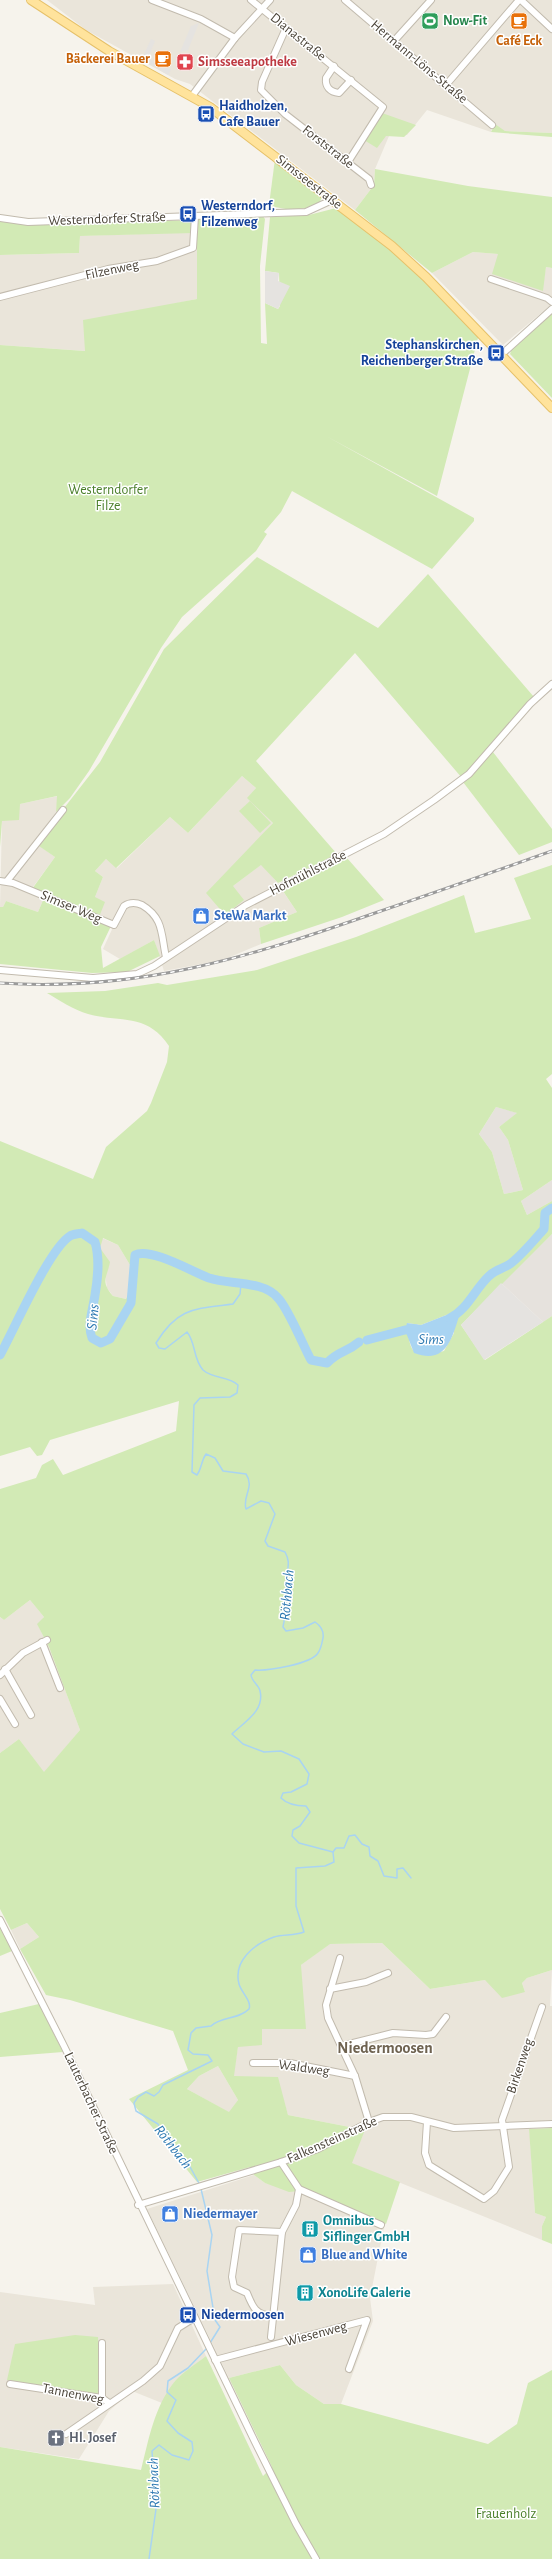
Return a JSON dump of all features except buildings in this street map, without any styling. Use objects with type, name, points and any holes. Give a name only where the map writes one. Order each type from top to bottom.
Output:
[{"type":"main road","name":"Simsseestraße","points":[[31,0],[109,51],[192,96],[255,139],[392,246],[426,277],[502,354],[552,408]]},
{"type":"street","points":[[152,0],[201,19],[235,38]]},
{"type":"street","name":"Dianastraße","points":[[251,0],[383,107],[348,162]]},
{"type":"street","points":[[192,96],[235,38],[270,0]]},
{"type":"street","name":"Hermann-Löns-Straße","points":[[345,0],[492,125]]},
{"type":"street","points":[[394,41],[431,0]]},
{"type":"street","points":[[446,85],[520,0],[552,29]]},
{"type":"street","name":"Forststraße","points":[[286,28],[262,82],[261,90],[286,114],[369,179],[371,185]]},
{"type":"street","name":"Dianastraße","points":[[334,66],[326,78],[327,86],[332,91],[339,93],[351,80]]},
{"type":"street","name":"Westerndorfer Straße","points":[[0,218],[28,222],[306,212],[332,200]]},
{"type":"street","name":"Filzenweg","points":[[0,297],[108,269],[157,261],[193,248],[195,216]]},
{"type":"street","points":[[491,279],[547,298],[552,302]]},
{"type":"street","points":[[502,354],[552,308]]},
{"type":"street","name":"Hofmühlstraße","points":[[0,970],[106,978],[137,974],[246,905],[378,837],[434,800],[469,774],[491,752],[530,704],[552,684]]},
{"type":"street","points":[[3,881],[63,810]]},
{"type":"street","name":"Simser Weg","points":[[3,881],[114,925],[124,906],[133,902],[140,904],[154,913],[158,919],[166,957]]},
{"type":"street","points":[[0,1675],[23,1653],[44,1641],[60,1688]]},
{"type":"street","points":[[5,1669],[31,1714]]},
{"type":"street","points":[[0,1699],[15,1724]]},
{"type":"street","name":"Lauterbacher Straße","points":[[0,1920],[64,2046],[138,2205],[296,2524],[316,2559]]},
{"type":"street","name":"Waldweg","points":[[340,1958],[326,2005],[328,2018],[355,2076],[369,2122]]},
{"type":"street","points":[[330,1990],[366,1982],[388,1973]]},
{"type":"street","name":"Birkenweg","points":[[502,2126],[542,2007]]},
{"type":"street","points":[[341,2046],[393,2033],[426,2036],[432,2034],[446,2017]]},
{"type":"street","name":"Waldweg","points":[[253,2063],[290,2063],[355,2076]]},
{"type":"street","name":"Falkensteinstraße","points":[[138,2205],[281,2162],[318,2148],[369,2122],[397,2115],[454,2128],[552,2124]]},
{"type":"street","points":[[426,2122],[425,2153],[429,2166],[484,2199],[494,2191],[509,2167],[505,2133],[502,2126]]},
{"type":"street","points":[[281,2162],[299,2189],[381,2225]]},
{"type":"street","points":[[271,2337],[282,2232],[296,2205],[299,2189]]},
{"type":"street","points":[[273,2316],[258,2313],[250,2304],[247,2293],[234,2286],[232,2277],[239,2230],[282,2232]]},
{"type":"street","name":"Tannenweg","points":[[10,2384],[102,2398],[109,2402],[143,2381],[160,2366],[178,2328],[194,2318]]},
{"type":"street","name":"Wiesenweg","points":[[214,2357],[367,2320],[349,2369]]},
{"type":"street","points":[[102,2343],[102,2398]]},
{"type":"street","points":[[66,2434],[109,2402]]},
{"type":"shaded area","points":[[47,0],[552,0],[552,133],[505,131],[492,127],[491,132],[427,110],[407,135],[389,136],[375,169],[374,185],[355,210],[190,84],[175,79],[86,30]]},
{"type":"shaded area","points":[[199,23],[188,50],[180,52],[191,26]]},
{"type":"shaded area","points":[[151,39],[155,41],[148,58],[171,70],[168,75],[142,59]]},
{"type":"shaded area","points":[[198,232],[197,299],[158,307],[86,351],[0,345],[0,255],[79,253],[80,236]]},
{"type":"shaded area","points":[[473,252],[498,254],[542,290],[546,267],[552,268],[552,304],[503,345],[432,273]]},
{"type":"shaded area","points":[[265,271],[279,273],[278,281],[290,286],[278,309],[265,303]]},
{"type":"shaded area","points":[[242,776],[256,788],[248,798],[273,823],[249,850],[233,886],[262,864],[276,881],[297,912],[259,928],[261,944],[223,960],[164,971],[154,940],[120,959],[103,949],[114,925],[99,917],[95,897],[103,877],[95,871],[106,859],[117,868],[170,817],[188,833]]},
{"type":"shaded area","points":[[58,796],[56,812],[34,842],[55,857],[30,891],[44,898],[38,912],[6,901],[3,907],[0,907],[2,821],[20,804]]},
{"type":"shaded area","points":[[496,1107],[518,1113],[499,1127],[508,1140],[523,1190],[504,1194],[492,1152],[479,1134]]},
{"type":"shaded area","points":[[552,1180],[552,1201],[527,1215],[521,1201]]},
{"type":"shaded area","points":[[552,1234],[552,1316],[543,1322],[501,1283]]},
{"type":"shaded area","points":[[102,1238],[118,1245],[130,1265],[129,1292],[126,1299],[113,1296],[107,1288],[105,1273],[109,1266],[100,1248]]},
{"type":"shaded area","points":[[501,1283],[543,1322],[484,1360],[461,1325]]},
{"type":"shaded area","points":[[30,1600],[44,1617],[38,1625],[49,1647],[80,1730],[44,1773],[19,1739],[0,1753],[0,1617],[4,1620]]},
{"type":"shaded area","points":[[27,1923],[39,1937],[20,1949],[11,1930]]},
{"type":"shaded area","points":[[382,1943],[430,1989],[485,1980],[525,1992],[522,1983],[527,1978],[552,1970],[550,2006],[552,2006],[552,2120],[529,2122],[535,2213],[546,2217],[542,2226],[542,2240],[351,2163],[365,2130],[288,2115],[283,2099],[233,2076],[238,2047],[262,2029],[301,1982],[301,1965],[329,1944]]},
{"type":"shaded area","points":[[218,2066],[238,2100],[230,2113],[187,2089],[199,2076]]},
{"type":"shaded area","points":[[254,2175],[265,2183],[296,2189],[384,2227],[370,2298],[373,2321],[341,2404],[324,2404],[296,2385],[280,2365],[229,2378],[147,2209]]},
{"type":"shaded area","points":[[173,2284],[206,2356],[175,2381],[162,2403],[132,2391],[109,2411],[79,2459],[0,2447],[0,2292],[95,2305],[93,2287]]},
{"type":"green space","points":[[382,113],[416,125],[404,137],[386,136],[377,148],[364,140]]},
{"type":"green space","points":[[495,124],[505,131],[552,133],[552,137],[491,132]]},
{"type":"green space","points":[[275,159],[322,196],[320,202],[307,208],[295,210],[269,205]]},
{"type":"green space","points":[[375,169],[468,186],[552,197],[552,268],[546,267],[543,291],[492,274],[498,254],[473,252],[432,273],[355,210],[374,185]]},
{"type":"green space","name":"Westerndorfer Filze","points":[[336,208],[407,263],[479,334],[437,496],[326,436],[474,518],[474,521],[432,569],[292,491],[281,512],[264,532],[267,534],[256,551],[182,617],[161,648],[89,771],[70,798],[56,812],[57,796],[20,804],[19,820],[2,821],[0,847],[0,345],[85,351],[83,320],[197,299],[197,219],[262,215],[265,219],[260,266],[261,343],[267,344],[265,303],[278,309],[280,306],[279,273],[265,271],[270,217],[309,215]]},
{"type":"green space","points":[[0,219],[41,225],[191,220],[194,233],[80,236],[79,253],[0,255]]},
{"type":"green space","points":[[552,312],[552,398],[510,354],[513,346]]},
{"type":"green space","points":[[257,557],[378,628],[428,574],[534,697],[462,778],[355,653],[256,761],[337,854],[278,883],[261,865],[233,886],[244,900],[225,915],[206,893],[273,823],[247,798],[256,788],[242,776],[188,833],[170,817],[116,868],[106,859],[95,871],[103,877],[95,897],[105,902],[99,917],[32,889],[55,857],[36,844],[100,762],[164,649]]},
{"type":"green space","points":[[493,752],[552,829],[552,842],[519,855],[463,782]]},
{"type":"green space","points":[[250,801],[271,823],[260,833],[239,811]]},
{"type":"green space","points":[[347,858],[384,900],[342,917],[261,944],[259,928],[297,912],[281,888]]},
{"type":"green space","points":[[552,865],[552,1074],[546,1079],[552,1088],[552,1180],[521,1201],[527,1215],[552,1201],[552,1234],[461,1325],[485,1360],[552,1316],[552,1970],[527,1978],[522,1983],[525,1992],[502,1998],[485,1980],[430,1989],[382,1943],[330,1944],[301,1965],[306,2029],[262,2029],[262,2045],[238,2047],[234,2076],[278,2077],[288,2115],[365,2130],[352,2163],[400,2182],[386,2224],[308,2190],[289,2192],[265,2183],[254,2175],[250,2167],[197,2182],[129,2099],[188,2070],[173,2031],[70,2000],[46,1995],[20,1949],[39,1937],[27,1923],[11,1930],[0,1909],[0,1753],[19,1739],[44,1772],[80,1730],[49,1647],[37,1624],[44,1617],[30,1600],[4,1620],[0,1617],[0,1489],[36,1478],[42,1465],[53,1459],[63,1475],[176,1431],[179,1401],[50,1440],[42,1455],[37,1456],[30,1447],[0,1456],[0,1141],[93,1179],[106,1147],[147,1111],[167,1062],[169,1046],[152,1028],[133,1021],[88,1014],[67,1005],[47,993],[105,991],[158,983],[167,985],[257,970],[356,937],[464,895],[475,933],[531,919],[514,878]],"holes":[[[496,1107],[517,1113],[499,1127],[508,1140],[523,1190],[504,1194],[492,1152],[479,1134]],[[103,1238],[118,1245],[130,1265],[129,1292],[126,1299],[113,1296],[109,1291],[106,1279],[110,1262],[100,1248]],[[454,1312],[454,1333],[444,1351],[425,1354],[415,1352],[410,1342],[407,1323],[421,1325]],[[218,2066],[238,2100],[229,2112],[187,2089],[199,2076]]]},
{"type":"green space","points":[[44,898],[111,926],[101,947],[103,968],[154,940],[160,956],[127,972],[92,973],[0,964],[0,907],[3,907],[6,901],[38,912]]},
{"type":"green space","points":[[0,1928],[12,1951],[0,1956]]},
{"type":"green space","points":[[39,2004],[63,2052],[0,2057],[0,2013]]},
{"type":"green space","points":[[552,2128],[552,2244],[542,2240],[542,2226],[546,2217],[535,2213],[529,2129]]},
{"type":"green space","points":[[75,2335],[98,2337],[100,2395],[7,2380],[15,2344]]},
{"type":"green space","name":"Frauenholz","points":[[206,2356],[263,2476],[272,2467],[229,2378],[280,2365],[296,2385],[324,2404],[341,2404],[488,2444],[517,2424],[528,2383],[552,2370],[552,2559],[0,2559],[0,2447],[141,2470],[157,2412],[168,2391],[178,2378]]},
{"type":"water","name":"Sims","points":[[454,1312],[460,1313],[454,1332],[446,1347],[441,1352],[434,1355],[425,1356],[414,1353],[405,1330],[407,1323],[421,1325]]},
{"type":"waterway","name":"Sims","points":[[450,1318],[462,1310],[489,1276],[510,1264],[528,1247],[544,1229],[545,1213],[552,1208]]},
{"type":"waterway","name":"Sims","points":[[0,1355],[32,1291],[52,1257],[70,1236],[82,1233],[95,1242],[97,1248],[98,1275],[90,1328],[92,1338],[101,1343],[110,1339],[131,1303],[135,1255],[142,1253],[151,1254],[172,1261],[209,1278],[246,1284],[264,1288],[272,1292],[282,1303],[311,1360],[327,1363],[359,1342]]},
{"type":"waterway","name":"Röthbach","points":[[200,2185],[189,2165],[168,2143],[158,2124],[136,2111],[134,2103],[138,2097],[146,2092],[154,2096],[159,2092],[163,2085],[212,2061],[208,2055],[193,2054],[188,2050],[191,2033],[196,2028],[211,2026],[220,2021],[240,2015],[249,2009],[250,2006],[248,2000],[239,1984],[239,1968],[242,1961],[247,1954],[259,1944],[267,1940],[277,1936],[304,1932],[296,1906],[296,1868],[325,1866],[334,1862],[333,1852],[299,1843],[292,1836],[293,1830],[300,1826],[310,1812],[306,1806],[293,1805],[281,1798],[283,1793],[291,1792],[307,1784],[309,1774],[299,1759],[281,1751],[264,1752],[243,1744],[232,1734],[257,1710],[261,1698],[260,1691],[251,1675],[255,1670],[289,1666],[314,1657],[321,1648],[323,1638],[322,1631],[315,1622],[303,1628],[286,1631],[283,1627],[286,1609],[288,1559],[285,1552],[268,1546],[265,1541],[275,1514],[269,1503],[261,1501],[246,1509],[245,1504],[249,1487],[246,1474],[223,1471],[215,1458],[206,1454],[197,1475],[192,1472],[194,1405],[200,1398],[230,1397],[237,1393],[238,1385],[230,1380],[211,1375],[203,1370],[200,1366],[192,1341],[187,1332],[165,1349],[159,1348],[156,1343],[164,1331],[180,1316],[198,1309],[233,1304],[240,1294],[241,1284]]},
{"type":"waterway","name":"Sims","points":[[367,1340],[405,1330],[416,1329]]},
{"type":"waterway","points":[[333,1852],[336,1848],[344,1848],[349,1836],[355,1835],[362,1844],[369,1847],[370,1856],[378,1861],[384,1876],[397,1878],[397,1869],[403,1868],[411,1878]]},
{"type":"waterway","name":"Röthbach","points":[[201,2189],[212,2235],[207,2271],[215,2320],[220,2327],[210,2343]]},
{"type":"waterway","name":"Röthbach","points":[[149,2559],[156,2509],[152,2451],[159,2445],[172,2455],[189,2460],[193,2451],[192,2442],[178,2433],[167,2421],[176,2400],[167,2392],[168,2381],[188,2368],[207,2348]]},
{"type":"railway","points":[[0,983],[50,984],[98,982],[145,977],[191,968],[282,944],[552,851]]},
{"type":"place","name":"Now-Fit","points":[[430,21]]},
{"type":"place","name":"Café Eck","points":[[519,21]]},
{"type":"place","name":"Bäckerei Bauer","points":[[163,59]]},
{"type":"place","name":"Simsseeapotheke","points":[[185,62]]},
{"type":"place","name":"Haidholzen, Cafe Bauer","points":[[206,114]]},
{"type":"place","name":"Westerndorf, Filzenweg","points":[[188,214]]},
{"type":"place","name":"Stephanskirchen, Reichenberger Straße","points":[[496,353]]},
{"type":"place","name":"SteWa Markt","points":[[201,916]]},
{"type":"place","name":"Niedermayer","points":[[170,2214]]},
{"type":"place","name":"Omnibus Siflinger GmbH","points":[[310,2229]]},
{"type":"place","name":"Blue and White","points":[[308,2255]]},
{"type":"place","name":"XonoLife Galerie","points":[[305,2293]]},
{"type":"place","name":"Niedermoosen","points":[[188,2315]]},
{"type":"place","name":"Hl. Josef","points":[[56,2438]]},
{"type":"district","name":"Niedermoosen","points":[[385,2048]]}]
